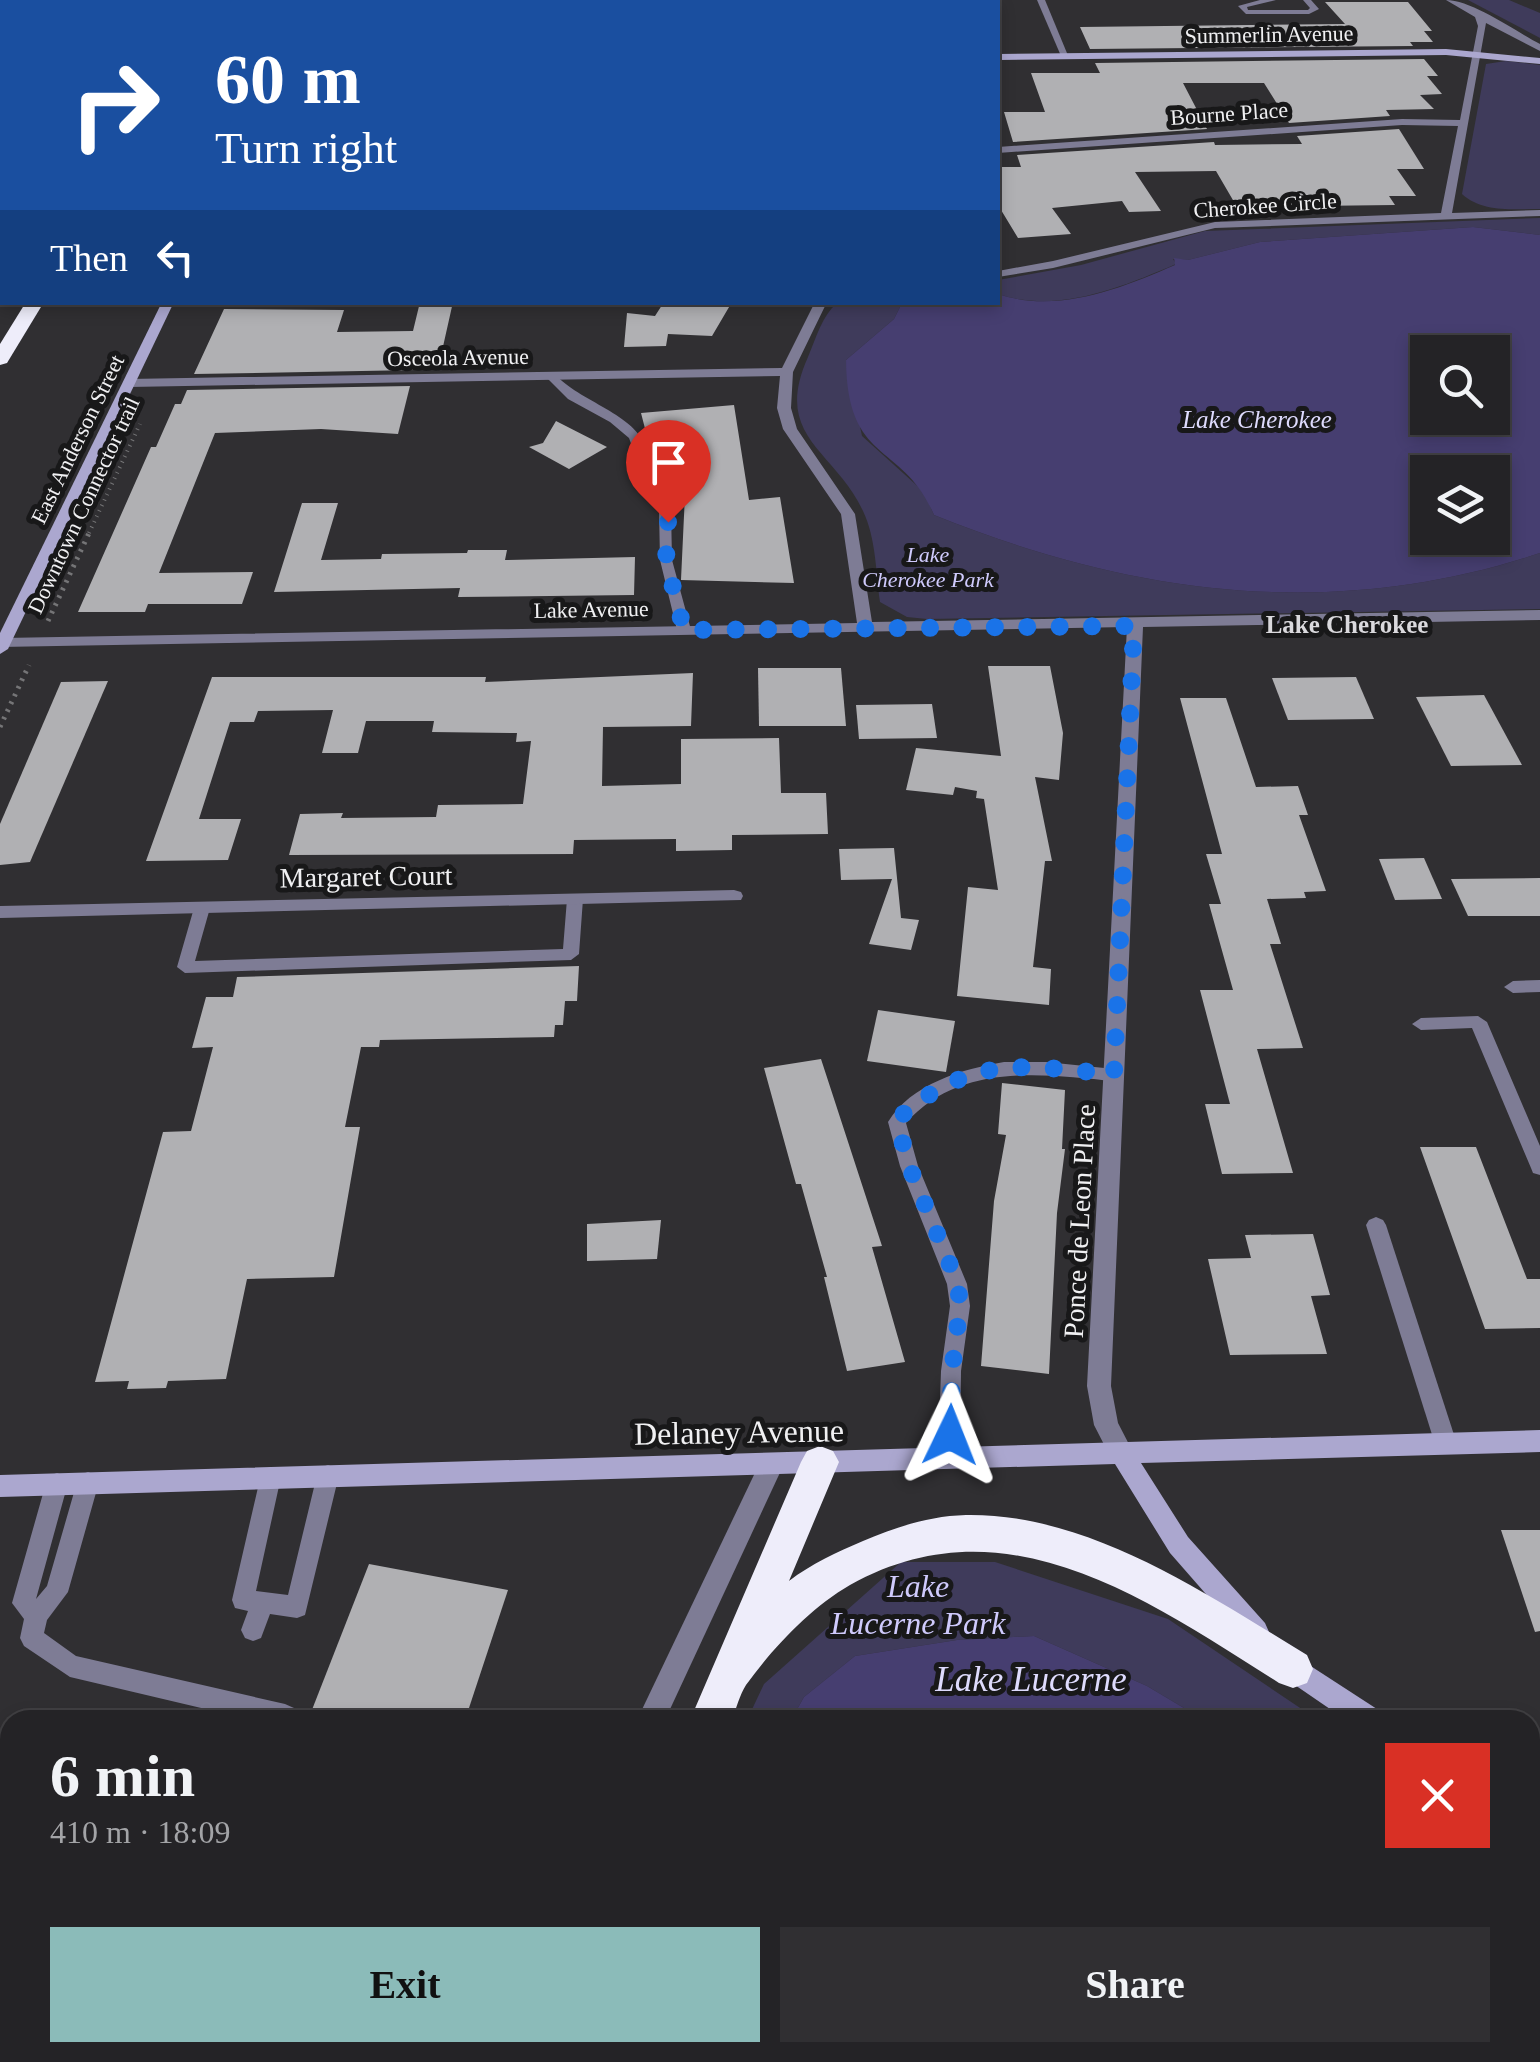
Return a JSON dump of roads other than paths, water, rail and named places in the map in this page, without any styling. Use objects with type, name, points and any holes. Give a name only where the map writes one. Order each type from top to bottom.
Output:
[{"type":"highway","points":[[0,360],[33,305]]},
{"type":"highway","points":[[717,1710],[820,1462]]},
{"type":"highway","points":[[737,1667],[805,1592],[875,1550],[950,1530],[1008,1533],[1075,1551],[1177,1599],[1292,1669]]},
{"type":"street","points":[[1041,0],[1066,56]]},
{"type":"street","points":[[1450,0],[1540,48]]},
{"type":"street","points":[[1446,216],[1483,26],[1478,12]]},
{"type":"street","name":"Summerlin Avenue","points":[[1000,57],[1476,53],[1540,61]]},
{"type":"street","name":"Bourne Place","points":[[1000,150],[1402,122],[1462,123]]},
{"type":"street","name":"Cherokee Circle","points":[[1000,274],[1070,262],[1172,232],[1215,226],[1540,213]]},
{"type":"street","name":"East Anderson Street","points":[[1,646],[167,305]]},
{"type":"street","points":[[819,305],[787,372],[784,408],[790,428],[834,493],[852,530],[865,626]]},
{"type":"street","name":"Osceola Avenue","points":[[129,382],[787,372]]},
{"type":"street","name":"Lake Avenue","points":[[1,646],[1540,615]]},
{"type":"street","name":"Ponce de Leon Place","points":[[1122,1454],[1106,1425],[1099,1386],[1134,626]]},
{"type":"street","name":"Margaret Court","points":[[0,912],[734,896]]},
{"type":"street","name":"Delaney Avenue","points":[[0,1486],[1540,1442]]},
{"type":"street","points":[[1122,1454],[1179,1546],[1216,1591],[1292,1669],[1355,1710]]},
{"type":"street","points":[[656,1710],[772,1464]]},
{"type":"lane","points":[[1272,0],[1242,6],[1246,12],[1256,14],[1310,12],[1315,9],[1308,0]]},
{"type":"lane","points":[[552,376],[559,390],[630,428],[639,446],[638,481],[664,509],[666,560],[684,630]]},
{"type":"lane","points":[[202,908],[186,966],[571,954],[576,899]]},
{"type":"lane","points":[[1513,987],[1540,986]]},
{"type":"lane","points":[[1421,1024],[1478,1022],[1540,1168]]},
{"type":"lane","points":[[948,1459],[960,1306],[958,1284],[909,1166],[897,1122],[908,1107],[990,1067],[1114,1074]]},
{"type":"lane","points":[[1376,1225],[1446,1444]]},
{"type":"lane","points":[[270,1476],[243,1600],[297,1606],[328,1475]]},
{"type":"lane","points":[[88,1482],[57,1592],[36,1616],[32,1638],[70,1666],[259,1710]]},
{"type":"lane","points":[[36,1616],[23,1602],[57,1483]]},
{"type":"lane","points":[[252,1630],[263,1603]]},
{"type":"water","name":"Lake Cherokee","points":[[1473,227],[1540,235],[1540,553],[1463,574],[1386,587],[1309,592],[1234,590],[1158,580],[1083,564],[934,515],[921,491],[866,436],[856,419],[846,360],[894,319],[900,307],[1000,305],[1000,294],[1043,301],[1088,296],[1175,265],[1174,258],[1188,260],[1260,242]]},
{"type":"water","name":"Lake Lucerne","points":[[1034,1636],[1147,1686],[1187,1710],[797,1710],[804,1697],[855,1656],[957,1640]]},
{"type":"district","name":"Lake Cherokee","points":[[1347,624]]},
{"type":"park label","name":"Lake Cherokee Park","points":[[928,566]]},
{"type":"park label","name":"Lake Lucerne Park","points":[[918,1604]]}]
